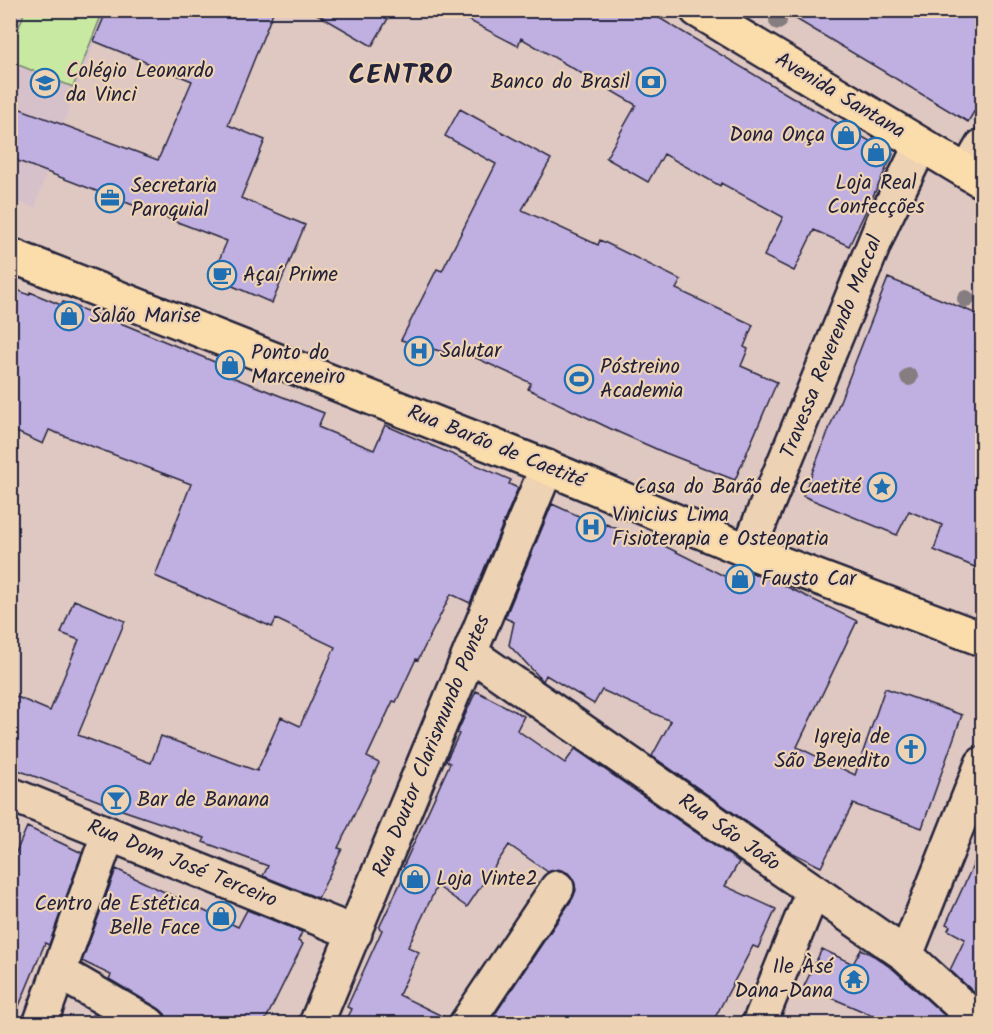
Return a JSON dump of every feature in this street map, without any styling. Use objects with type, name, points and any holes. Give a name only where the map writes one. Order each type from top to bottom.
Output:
[{"type":"main road","name":"Avenida Santana","points":[[698,10],[921,145],[977,166]]},
{"type":"main road","name":"Rua Barão de Caetité","points":[[10,255],[547,467],[748,550],[982,639]]},
{"type":"street","name":"Travessa Reverendo Maccal","points":[[748,550],[883,222],[921,145]]},
{"type":"street","name":"Rua Doutor Clarismundo Pontes","points":[[316,1023],[547,467]]},
{"type":"street","name":"Rua São João","points":[[470,654],[906,955],[981,1023]]},
{"type":"street","points":[[906,955],[982,764]]},
{"type":"street","name":"Rua Dom José Terceiro","points":[[10,794],[355,933]]},
{"type":"street","points":[[40,1023],[108,835]]},
{"type":"street","points":[[466,1023],[558,888]]},
{"type":"street","points":[[759,1023],[813,891]]},
{"type":"street","points":[[59,972],[149,1023]]},
{"type":"shaded area","name":"Colégio Leonardo da Vinci","points":[[10,11],[107,11],[63,124],[35,208],[11,199]]},
{"type":"green space","points":[[25,11],[103,11],[73,87],[11,62],[11,48]]},
{"type":"building","points":[[107,10],[274,10],[228,125],[265,140],[241,198],[305,225],[272,303],[212,277],[227,241],[10,158],[10,105],[158,160],[192,81],[94,41]]},
{"type":"building","points":[[310,10],[393,10],[372,46]]},
{"type":"building","points":[[449,10],[646,10],[893,154],[849,246],[814,230],[794,271],[764,256],[783,217],[721,183],[720,186],[664,154],[648,182],[606,158],[636,105],[521,38],[518,46]]},
{"type":"building","points":[[781,10],[982,10],[982,98],[968,122]]},
{"type":"building","points":[[460,109],[551,159],[522,210],[598,245],[600,240],[681,280],[676,289],[753,325],[744,347],[748,349],[741,366],[777,382],[735,480],[609,428],[528,389],[531,383],[463,352],[461,357],[401,340],[437,269],[442,271],[496,164],[445,136]]},
{"type":"building","points":[[888,278],[982,316],[982,570],[934,550],[942,525],[909,511],[897,535],[803,496]]},
{"type":"building","points":[[10,287],[29,295],[30,292],[61,305],[63,302],[106,317],[234,370],[232,377],[324,413],[318,427],[374,450],[385,425],[511,480],[509,484],[518,488],[470,603],[451,594],[396,702],[393,701],[367,757],[379,763],[338,848],[342,849],[318,898],[263,876],[268,866],[203,842],[205,838],[125,811],[10,767],[10,694],[50,711],[79,640],[61,633],[74,600],[125,621],[78,735],[151,763],[161,736],[257,771],[281,717],[300,726],[335,647],[276,619],[272,627],[155,576],[191,484],[49,430],[43,444],[10,429]]},
{"type":"building","points":[[552,504],[605,528],[606,524],[643,540],[645,536],[726,577],[732,565],[773,580],[857,621],[797,747],[855,775],[885,688],[962,715],[922,828],[853,804],[821,867],[787,850],[652,756],[671,721],[602,690],[594,704],[546,675],[543,681],[509,645],[514,622],[505,618]]},
{"type":"building","points":[[476,691],[524,716],[517,730],[565,763],[575,749],[739,862],[725,886],[776,909],[758,948],[753,946],[712,1023],[489,1023],[573,898],[576,890],[574,880],[568,873],[558,869],[548,872],[509,845],[467,907],[437,886],[408,947],[419,952],[399,995],[448,1019],[447,1023],[345,1023],[352,1009],[347,1007],[382,930],[379,928],[407,869],[403,867],[450,763],[446,761]]},
{"type":"building","points":[[27,827],[82,853],[49,945],[45,943],[12,1023],[10,1023],[10,866]]},
{"type":"building","points":[[982,846],[982,1000],[950,970],[965,939],[948,930],[950,926],[946,924]]},
{"type":"building","points":[[116,869],[238,927],[247,910],[302,932],[298,941],[303,944],[264,1023],[168,1023],[165,1014],[158,1008],[109,979],[111,975],[82,961]]},
{"type":"building","points":[[822,949],[853,964],[861,949],[874,956],[894,970],[953,1023],[890,1023],[804,986]]},
{"type":"building","points":[[93,1013],[111,1023],[88,1023]]},
{"type":"place","name":"Banco do Brasil","points":[[651,82]]},
{"type":"place","name":"Colégio Leonardo da Vinci","points":[[45,83]]},
{"type":"place","name":"Dona Onça","points":[[846,135]]},
{"type":"place","name":"Loja Real Confecções","points":[[876,152]]},
{"type":"place","name":"Secretaria Paroquial","points":[[110,198]]},
{"type":"place","name":"Açaí Prime","points":[[222,275]]},
{"type":"place","name":"Salão Marise","points":[[69,316]]},
{"type":"place","name":"Salutar","points":[[419,351]]},
{"type":"place","name":"Ponto do Marceneiro","points":[[230,365]]},
{"type":"place","name":"Póstreino Academia","points":[[579,379]]},
{"type":"place","name":"Casa do Barão de Caetité","points":[[882,487]]},
{"type":"place","name":"Vinicius Lima Fisioterapia e Osteopatia","points":[[591,527]]},
{"type":"place","name":"Fausto Car","points":[[740,579]]},
{"type":"place","name":"Igreja de São Benedito","points":[[911,749]]},
{"type":"place","name":"Bar de Banana","points":[[116,800]]},
{"type":"place","name":"Loja Vinte2","points":[[415,879]]},
{"type":"place","name":"Centro de Estética Belle Face","points":[[221,916]]},
{"type":"place","name":"Ile Àsé Dana-Dana","points":[[854,979]]},
{"type":"district","name":"CENTRO","points":[[401,75]]}]
